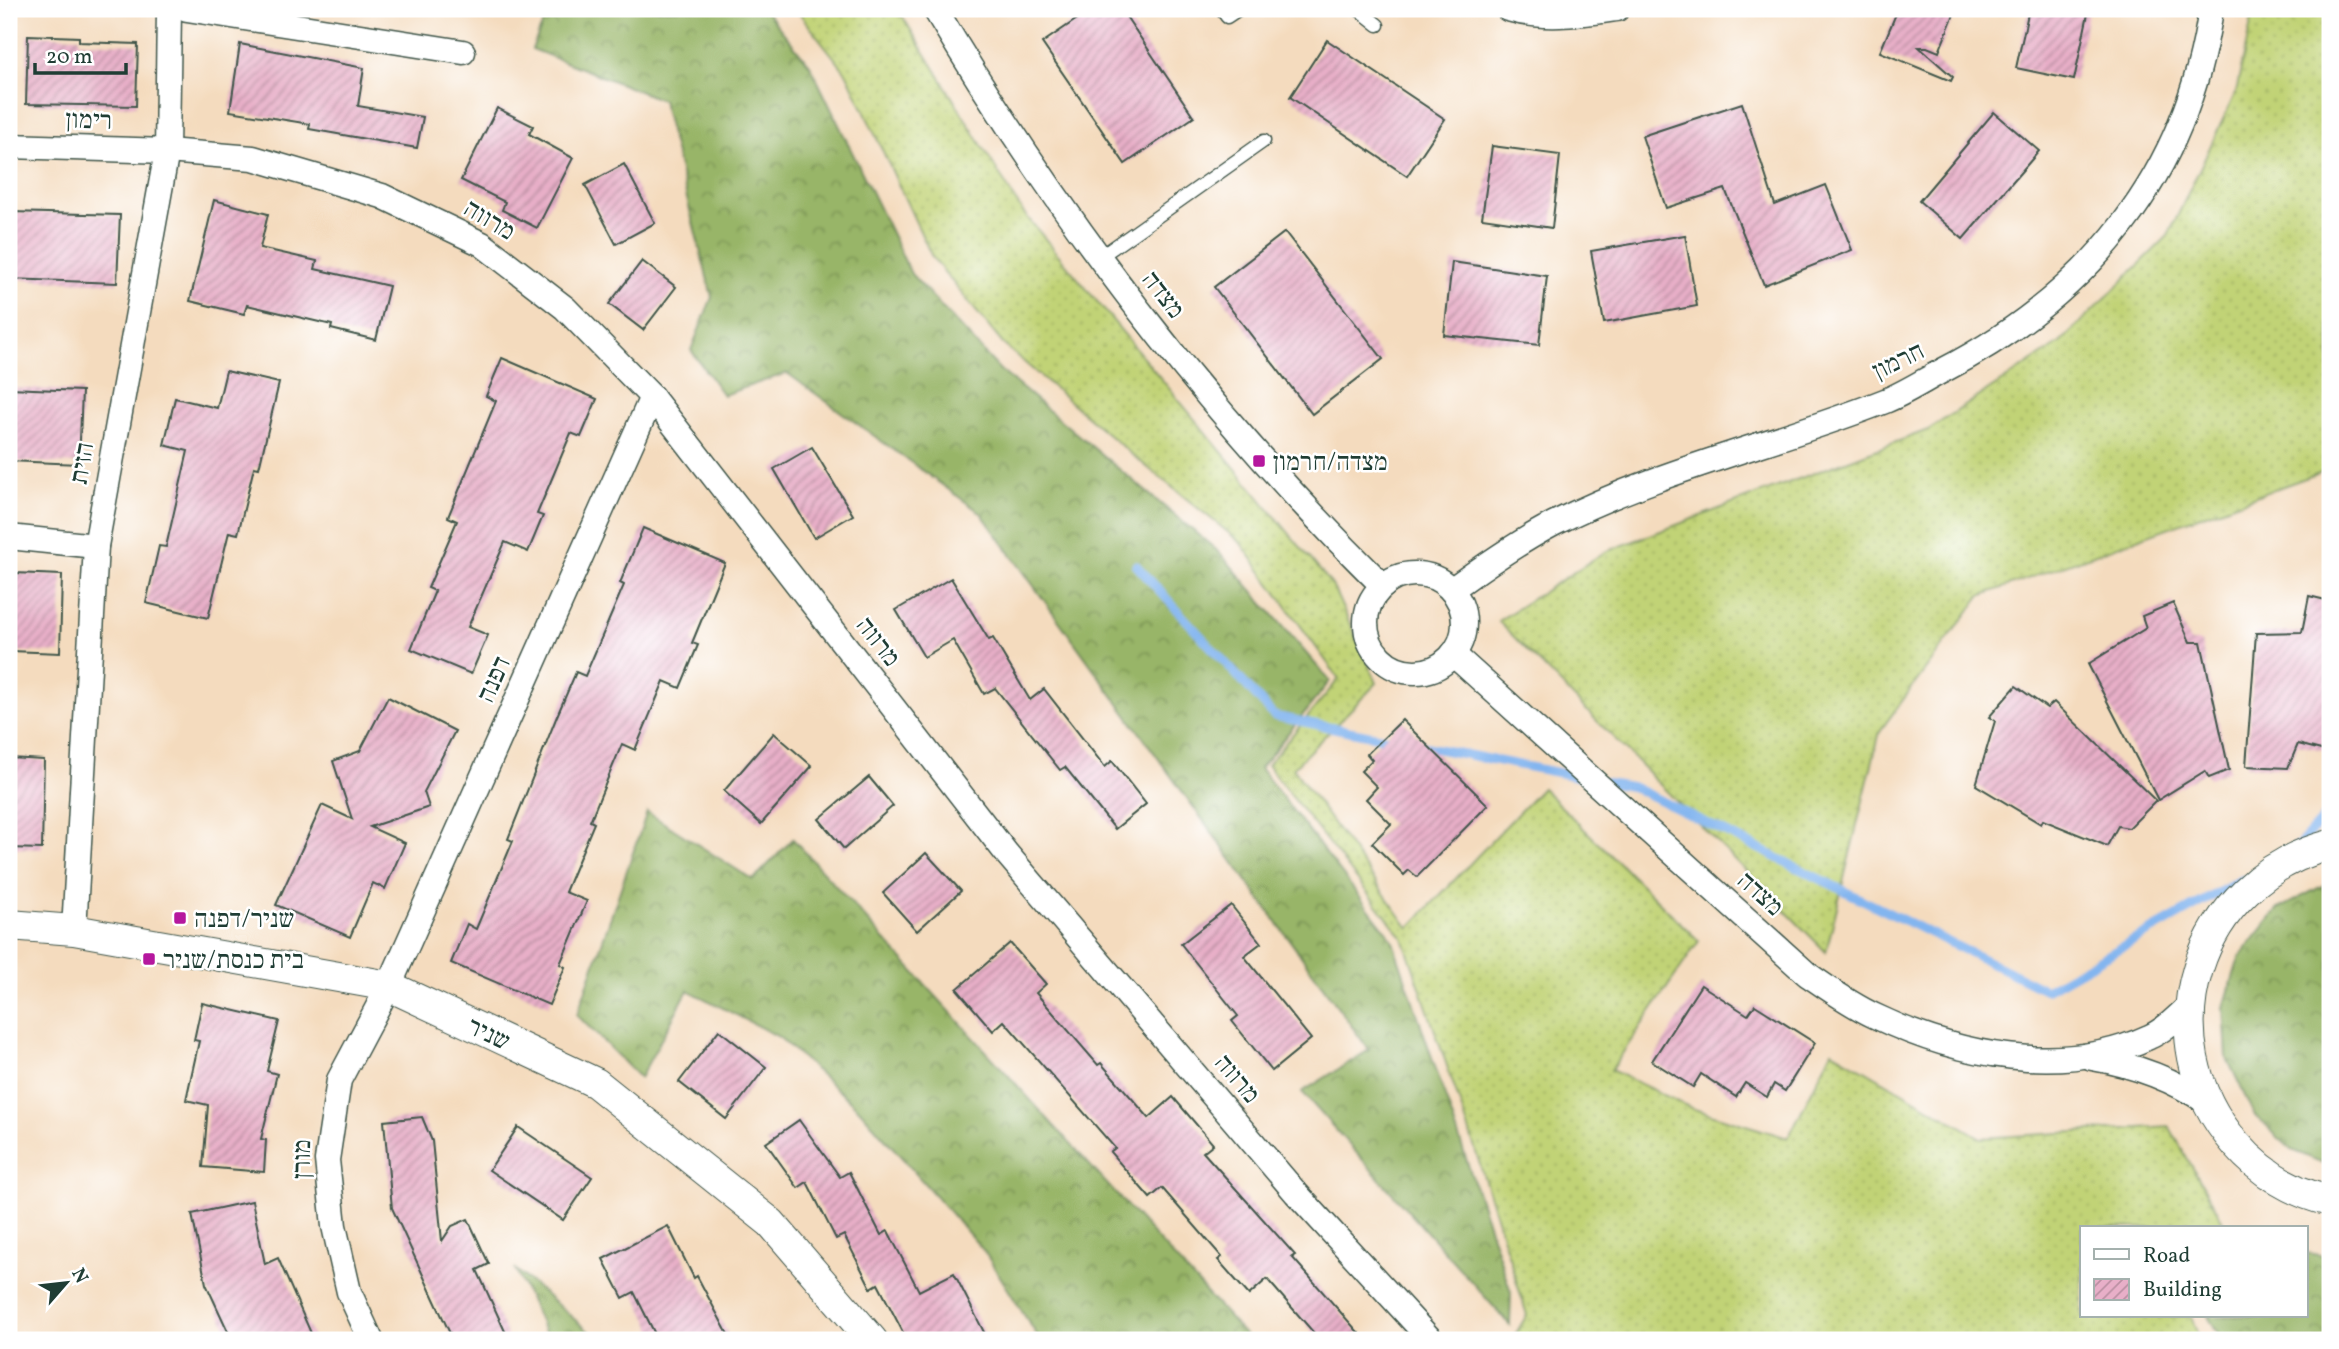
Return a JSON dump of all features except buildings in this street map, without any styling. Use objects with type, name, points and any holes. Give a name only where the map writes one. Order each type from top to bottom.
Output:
[{"type":"street","name":"הזית","points":[[74,930],[96,546],[167,151],[169,9]]},
{"type":"street","points":[[187,9],[463,52]]},
{"type":"street","name":"מצדה","points":[[935,9],[1009,128],[1100,257],[1177,359],[1296,498],[1383,586]]},
{"type":"street","points":[[1508,9],[1522,13],[1572,16],[1617,9]]},
{"type":"street","name":"חרמון","points":[[1451,590],[1524,540],[1586,508],[1664,477],[1888,400],[1985,349],[2061,292],[2119,231],[2161,167],[2190,100],[2208,32],[2211,9]]},
{"type":"street","name":"רימון","points":[[9,146],[167,151]]},
{"type":"street","name":"מרווה","points":[[167,151],[253,158],[382,196],[482,244],[565,308],[652,397],[1007,854],[1296,1192],[1431,1340]]},
{"type":"street","name":"דפנה","points":[[389,986],[652,397]]},
{"type":"street","points":[[9,537],[96,546]]},
{"type":"street","points":[[1418,574],[1441,582],[1451,590],[1462,611],[1463,633],[1453,654],[1443,664],[1414,673],[1400,670],[1376,653],[1366,626],[1367,611],[1373,597],[1383,586],[1405,575],[1418,574]]},
{"type":"street","name":"מצדה","points":[[1453,654],[1807,974],[1874,1016],[1945,1043],[2020,1057],[2059,1060],[2088,1057],[2151,1037],[2174,1021],[2191,1004]]},
{"type":"street","points":[[2330,845],[2286,861],[2261,877],[2239,896],[2221,918],[2197,969],[2189,1025],[2199,1081],[2227,1134],[2246,1156],[2268,1174],[2293,1188],[2330,1201]]},
{"type":"street","name":"שניר","points":[[9,925],[74,930],[389,986],[596,1083],[771,1223],[872,1340]]},
{"type":"street","name":"מורן","points":[[371,1340],[349,1292],[334,1226],[327,1160],[338,1080],[389,986]]},
{"type":"street","name":"מצדה","points":[[2088,1057],[2118,1062],[2170,1080],[2208,1102]]},
{"type":"lane","points":[[1221,9],[1227,17],[1239,9]]},
{"type":"lane","points":[[1358,9],[1378,25]]},
{"type":"lane","points":[[1100,257],[1264,141]]},
{"type":"green space","points":[[549,9],[764,9],[810,65],[911,274],[1000,370],[1220,553],[1330,681],[1260,768],[1392,939],[1511,1292],[1510,1325],[1302,1092],[1369,1050],[981,513],[787,373],[723,395],[691,350],[712,297],[662,100],[532,49]]},
{"type":"green space","points":[[796,9],[898,9],[1022,211],[1332,585],[1377,683],[1293,768],[1409,928],[1542,788],[1699,941],[1611,1070],[1691,1108],[1788,1138],[1832,1051],[1981,1138],[2169,1126],[2226,1226],[2080,1226],[2080,1318],[2192,1318],[2199,1338],[1512,1340],[1527,1315],[1470,1133],[1403,938],[1267,765],[1339,679],[1240,542],[1131,454],[1003,344],[932,257],[847,74]]},
{"type":"green space","points":[[2254,9],[2330,9],[2330,469],[1980,596],[1880,731],[1826,952],[1498,621],[1605,552],[1928,430],[2060,343],[2168,236],[2236,92]]},
{"type":"green space","points":[[647,812],[753,880],[793,839],[1249,1340],[1040,1340],[984,1251],[860,1110],[779,1037],[688,990],[640,1078],[577,1015]]},
{"type":"green space","points":[[2330,884],[2330,1166],[2292,1150],[2254,1115],[2227,1058],[2224,1007],[2239,958],[2278,909]]},
{"type":"green space","points":[[2308,1253],[2330,1256],[2330,1340],[2221,1340],[2209,1318],[2308,1318]]},
{"type":"green space","points":[[515,1269],[599,1340],[549,1340]]},
{"type":"waterway","points":[[1136,565],[1274,716],[1394,740]]},
{"type":"waterway","points":[[1418,745],[1580,777]]},
{"type":"waterway","points":[[1604,782],[1633,787],[2046,990],[2241,880]]},
{"type":"waterway","points":[[2296,848],[2330,811]]},
{"type":"place","name":"מצדה/חרמון","points":[[1259,461]]},
{"type":"place","name":"שניר/דפנה","points":[[180,918]]},
{"type":"place","name":"בית כנסת/שניר","points":[[149,959]]}]
